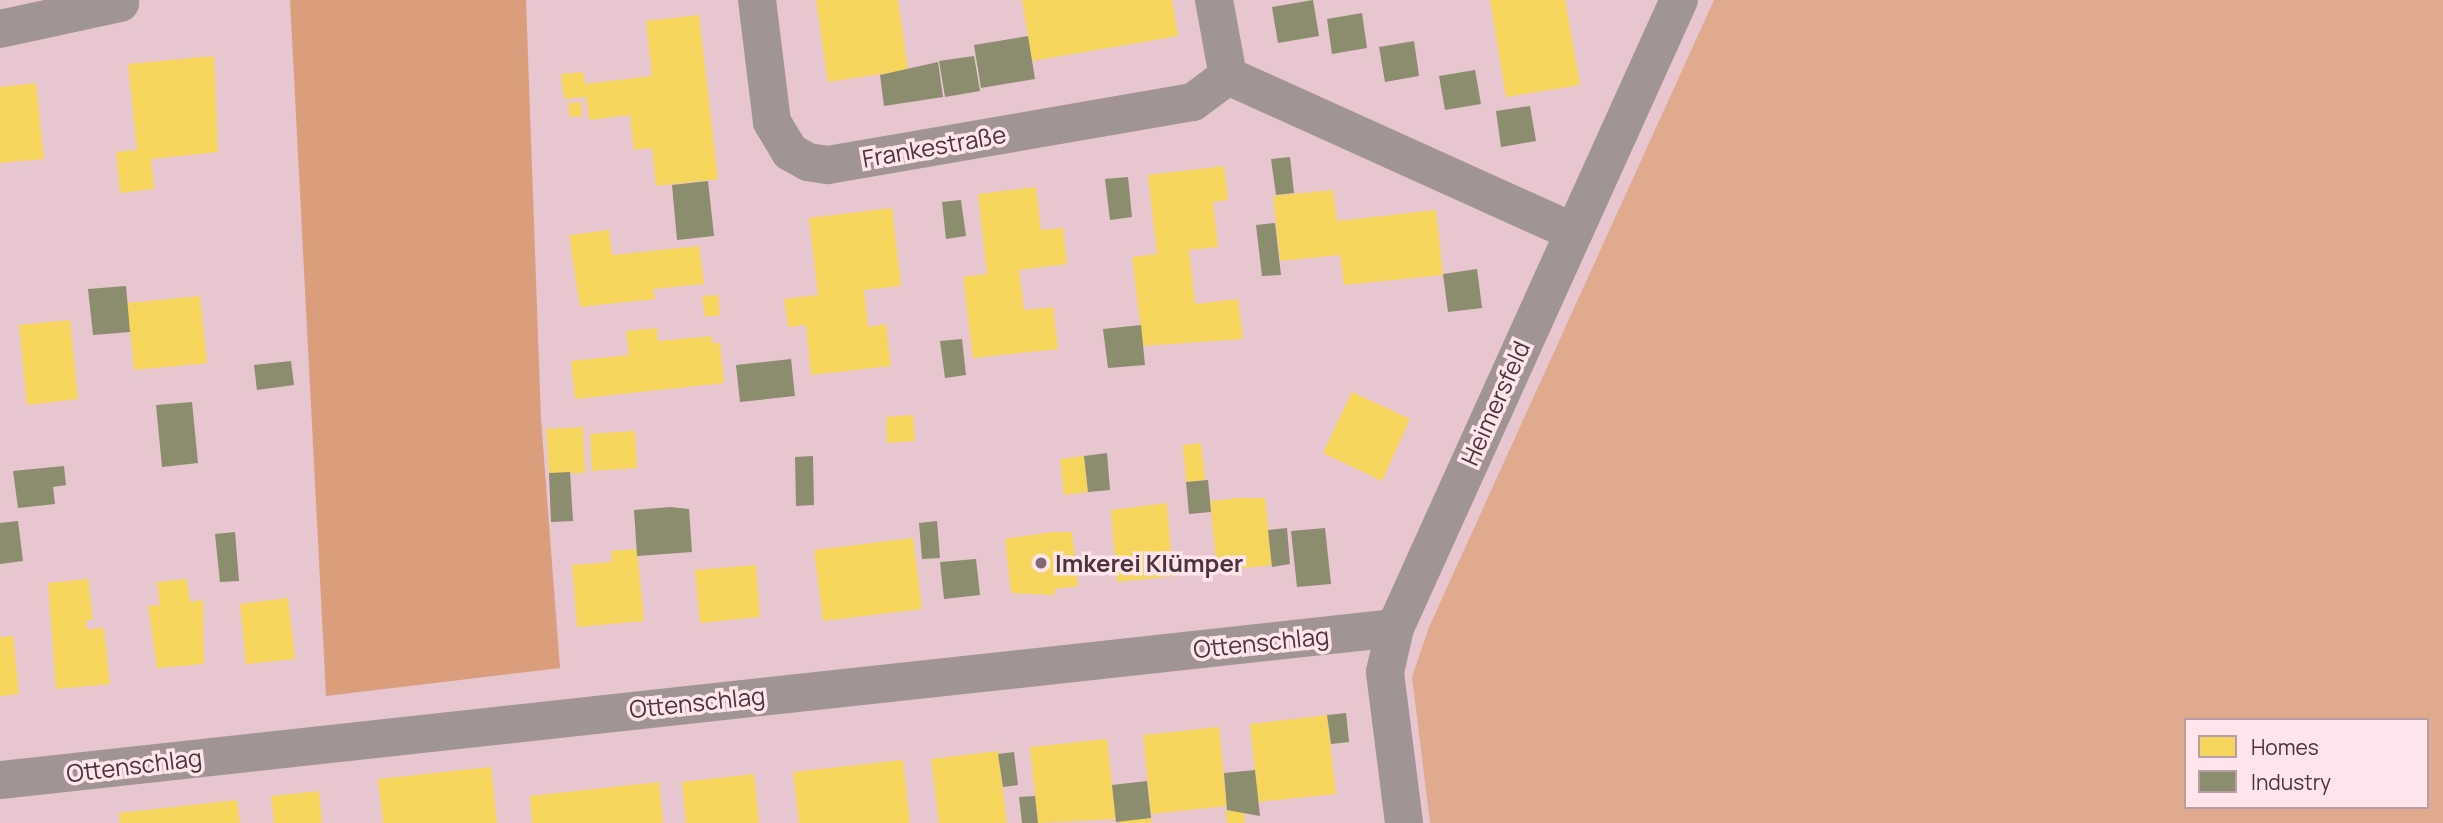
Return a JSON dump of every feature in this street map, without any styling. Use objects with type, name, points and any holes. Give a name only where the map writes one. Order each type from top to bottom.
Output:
[{"type":"street","name":"Frankestraße","points":[[757,0],[772,122],[790,152],[808,162],[828,165],[1193,102],[1228,76]]},
{"type":"street","points":[[1214,0],[1228,76],[1572,231]]},
{"type":"street","name":"Heimersfeld","points":[[1404,823],[1385,672],[1395,628],[1572,231],[1679,0]]},
{"type":"street","points":[[0,29],[120,3]]},
{"type":"street","name":"Ottenschlag","points":[[0,780],[1395,628]]},
{"type":"shaded area","points":[[290,0],[526,0],[541,419],[560,668],[326,696]]},
{"type":"shaded area","points":[[1714,0],[2443,0],[2443,823],[1430,823],[1412,677],[1429,627]]},
{"type":"building: Homes","points":[[816,0],[898,0],[908,70],[828,82]]},
{"type":"building: Homes","points":[[1022,0],[1172,0],[1178,36],[1032,61]]},
{"type":"building: Homes","points":[[1490,0],[1565,0],[1580,85],[1506,97]]},
{"type":"building: Homes","points":[[699,15],[718,179],[656,186],[652,148],[634,150],[630,115],[589,120],[586,97],[564,99],[561,74],[583,72],[585,84],[652,76],[646,21]]},
{"type":"building: Homes","points":[[214,56],[218,152],[151,159],[154,189],[120,193],[116,152],[137,150],[128,64]]},
{"type":"building: Homes","points":[[36,83],[44,159],[0,163],[0,87]]},
{"type":"building: Homes","points":[[581,102],[582,116],[570,117],[568,103]]},
{"type":"building: Homes","points":[[1224,166],[1228,200],[1213,202],[1218,247],[1189,250],[1195,304],[1238,299],[1243,339],[1143,346],[1132,257],[1157,254],[1148,175]]},
{"type":"building: Homes","points":[[1036,187],[1041,230],[1063,228],[1067,264],[1019,270],[1024,310],[1053,307],[1058,349],[973,358],[963,277],[987,274],[978,194]]},
{"type":"building: Homes","points":[[1333,190],[1337,221],[1436,210],[1443,275],[1344,285],[1340,255],[1280,261],[1273,196]]},
{"type":"building: Homes","points":[[892,208],[901,286],[864,290],[868,327],[886,324],[891,366],[811,375],[806,325],[788,327],[784,299],[818,295],[809,218]]},
{"type":"building: Homes","points":[[609,230],[612,255],[699,246],[704,284],[653,289],[655,299],[580,307],[569,235]]},
{"type":"building: Homes","points":[[718,295],[720,315],[705,317],[702,296]]},
{"type":"building: Homes","points":[[200,296],[207,363],[134,370],[127,303]]},
{"type":"building: Homes","points":[[70,320],[78,399],[27,405],[19,325]]},
{"type":"building: Homes","points":[[657,328],[658,341],[711,336],[712,343],[720,343],[724,383],[575,399],[571,361],[629,355],[626,331]]},
{"type":"building: Homes","points":[[1352,392],[1410,419],[1382,481],[1323,453]]},
{"type":"building: Homes","points":[[913,415],[915,441],[887,443],[886,417]]},
{"type":"building: Homes","points":[[583,427],[585,473],[549,473],[546,429]]},
{"type":"building: Homes","points":[[635,431],[637,468],[592,471],[590,434]]},
{"type":"building: Homes","points":[[1201,443],[1205,480],[1186,482],[1183,445]]},
{"type":"building: Homes","points":[[1084,456],[1088,492],[1064,495],[1060,459]]},
{"type":"building: Homes","points":[[1265,498],[1272,565],[1217,571],[1210,501]]},
{"type":"building: Homes","points":[[1167,503],[1173,576],[1117,582],[1111,510]]},
{"type":"building: Homes","name":"Imkerei Klümper","points":[[1072,532],[1078,586],[1055,589],[1055,595],[1011,593],[1005,539]]},
{"type":"building: Homes","points":[[913,538],[922,609],[823,621],[814,550]]},
{"type":"building: Homes","points":[[637,549],[644,621],[577,627],[572,565],[612,562],[611,551]]},
{"type":"building: Homes","points":[[756,565],[760,617],[700,623],[695,570]]},
{"type":"building: Homes","points":[[88,579],[93,620],[86,620],[87,629],[104,628],[110,684],[56,689],[48,583]]},
{"type":"building: Homes","points":[[187,579],[190,602],[203,600],[204,664],[157,668],[148,606],[160,605],[157,582]]},
{"type":"building: Homes","points":[[288,598],[295,659],[246,664],[240,604]]},
{"type":"building: Homes","points":[[13,636],[19,694],[0,696],[0,637]]},
{"type":"building: Homes","points":[[1327,715],[1336,794],[1258,802],[1250,724]]},
{"type":"building: Homes","points":[[1219,727],[1227,806],[1151,814],[1143,735]]},
{"type":"building: Homes","points":[[1107,739],[1116,819],[1038,823],[1030,747]]},
{"type":"building: Homes","points":[[998,751],[1007,823],[939,823],[931,759]]},
{"type":"building: Homes","points":[[903,760],[910,823],[799,823],[793,772]]},
{"type":"building: Homes","points":[[491,767],[497,823],[383,823],[378,779]]},
{"type":"building: Homes","points":[[754,774],[759,823],[686,823],[682,782]]},
{"type":"building: Homes","points":[[659,782],[663,823],[532,823],[530,796]]},
{"type":"building: Homes","points":[[319,791],[322,823],[274,823],[271,796]]},
{"type":"building: Homes","points":[[237,800],[240,823],[120,823],[119,813]]},
{"type":"building: Homes","points":[[1244,809],[1245,823],[1227,823],[1225,811]]},
{"type":"building: Homes","points":[[1151,818],[1152,823],[1120,823],[1120,821]]},
{"type":"building: Industry","points":[[1313,0],[1319,36],[1278,43],[1272,7]]},
{"type":"building: Industry","points":[[1362,13],[1367,48],[1332,54],[1327,19]]},
{"type":"building: Industry","points":[[1028,36],[1035,79],[981,88],[974,45]]},
{"type":"building: Industry","points":[[1414,41],[1419,76],[1385,82],[1379,47]]},
{"type":"building: Industry","points":[[974,56],[980,91],[945,97],[939,61]]},
{"type":"building: Industry","points":[[938,62],[943,97],[884,106],[880,75]]},
{"type":"building: Industry","points":[[1475,70],[1481,104],[1445,110],[1439,76]]},
{"type":"building: Industry","points":[[1530,106],[1536,141],[1501,147],[1496,111]]},
{"type":"building: Industry","points":[[1290,157],[1294,193],[1276,195],[1271,159]]},
{"type":"building: Industry","points":[[1128,177],[1132,217],[1110,220],[1105,179]]},
{"type":"building: Industry","points":[[708,181],[714,236],[677,240],[672,185]]},
{"type":"building: Industry","points":[[961,200],[966,236],[946,239],[942,202]]},
{"type":"building: Industry","points":[[1275,223],[1281,275],[1262,276],[1256,225]]},
{"type":"building: Industry","points":[[1477,269],[1482,308],[1448,312],[1443,274]]},
{"type":"building: Industry","points":[[126,286],[130,332],[93,335],[88,289]]},
{"type":"building: Industry","points":[[1141,325],[1145,365],[1108,368],[1103,329]]},
{"type":"building: Industry","points":[[962,339],[966,375],[945,378],[940,341]]},
{"type":"building: Industry","points":[[791,359],[795,396],[740,402],[736,365]]},
{"type":"building: Industry","points":[[291,361],[294,385],[257,390],[254,365]]},
{"type":"building: Industry","points":[[192,402],[198,463],[162,467],[156,405]]},
{"type":"building: Industry","points":[[1107,453],[1110,490],[1088,492],[1084,456]]},
{"type":"building: Industry","points":[[813,456],[814,505],[796,506],[795,457]]},
{"type":"building: Industry","points":[[64,466],[66,485],[53,487],[55,504],[18,508],[13,471]]},
{"type":"building: Industry","points":[[570,472],[573,521],[551,522],[549,473]]},
{"type":"building: Industry","points":[[1208,480],[1211,512],[1189,514],[1186,482]]},
{"type":"building: Industry","points":[[670,507],[689,509],[692,552],[637,556],[634,510]]},
{"type":"building: Industry","points":[[18,521],[23,561],[0,564],[0,523]]},
{"type":"building: Industry","points":[[937,521],[940,558],[922,559],[919,523]]},
{"type":"building: Industry","points":[[1287,528],[1290,564],[1272,567],[1268,530]]},
{"type":"building: Industry","points":[[1325,528],[1331,584],[1297,587],[1291,531]]},
{"type":"building: Industry","points":[[235,532],[239,581],[220,582],[215,534]]},
{"type":"building: Industry","points":[[976,559],[980,595],[944,599],[940,562]]},
{"type":"building: Industry","points":[[1346,713],[1349,742],[1331,744],[1327,715]]},
{"type":"building: Industry","points":[[1014,752],[1018,785],[1003,787],[998,754]]},
{"type":"building: Industry","points":[[1255,770],[1260,816],[1227,810],[1224,773]]},
{"type":"building: Industry","points":[[1147,781],[1151,818],[1116,822],[1112,785]]},
{"type":"building: Industry","points":[[1035,796],[1038,823],[1022,823],[1019,797]]},
{"type":"place","name":"Imkerei Klümper","points":[[1041,563]]}]
